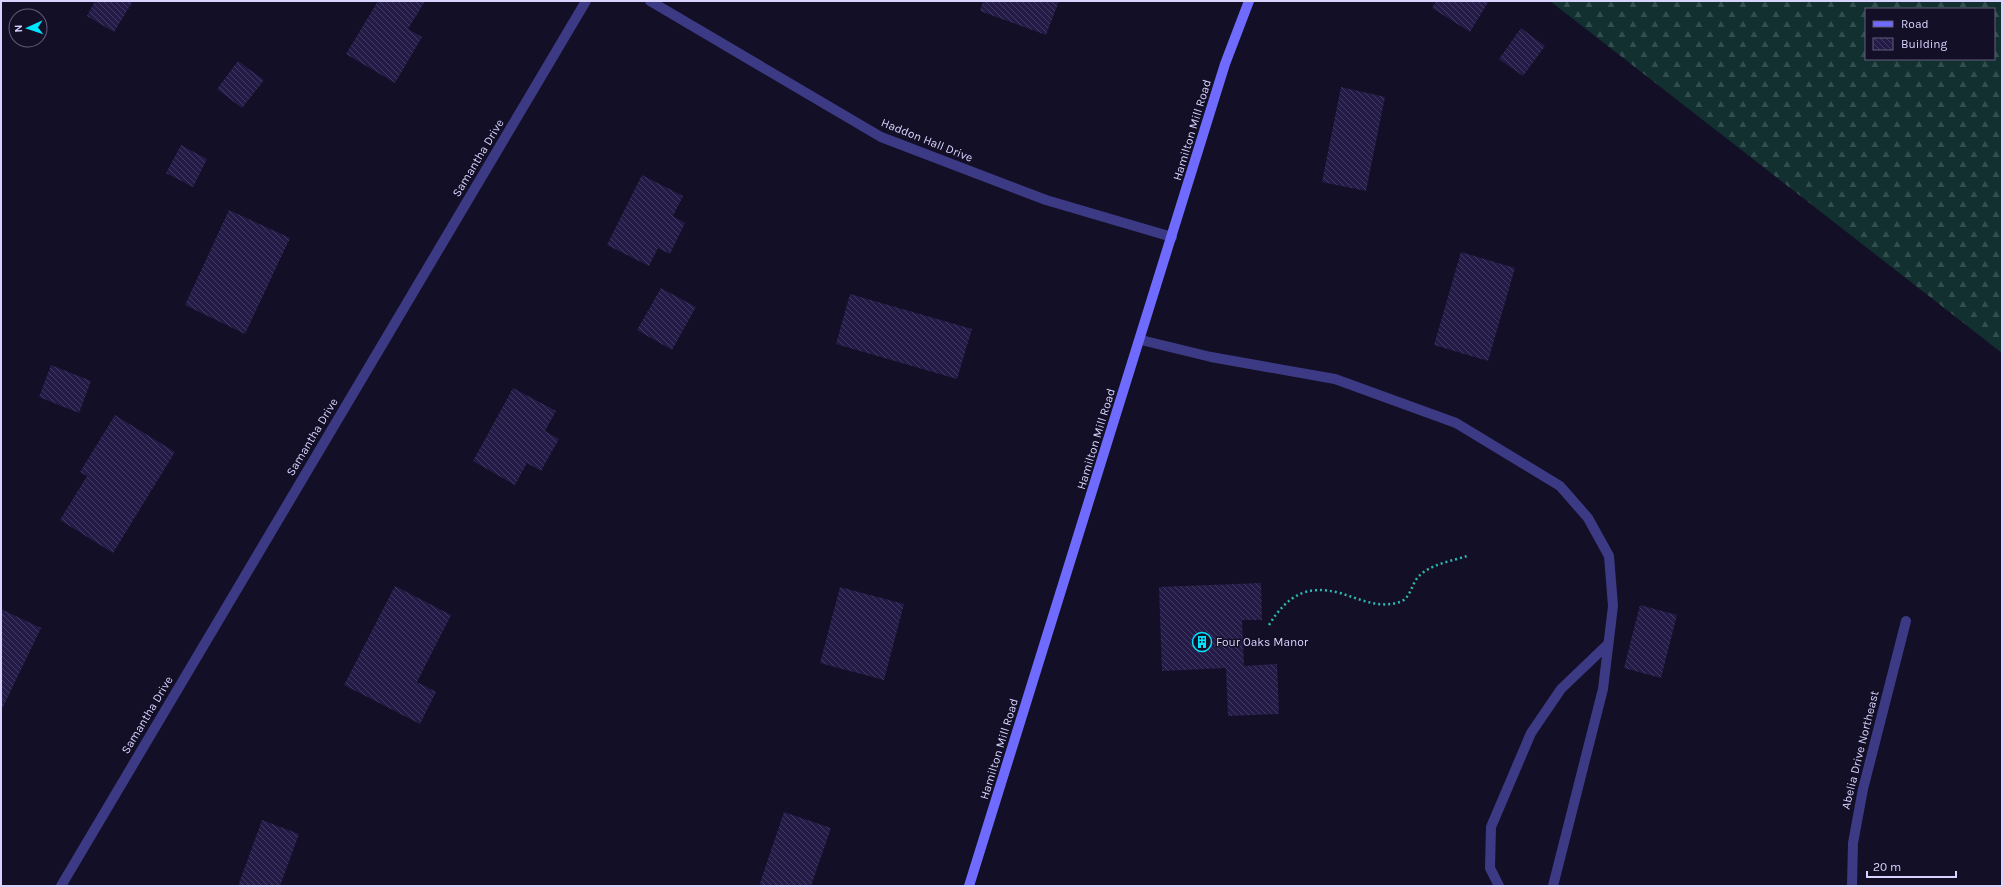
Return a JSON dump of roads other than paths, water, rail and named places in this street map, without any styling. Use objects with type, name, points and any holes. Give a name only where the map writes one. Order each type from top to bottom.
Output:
[{"type":"main road","name":"Hamilton Mill Road","points":[[969,886],[1225,64],[1248,1]]},
{"type":"street","name":"Samantha Drive","points":[[61,886],[586,1]]},
{"type":"street","name":"Haddon Hall Drive","points":[[650,1],[881,137],[1046,200],[1172,237]]},
{"type":"street","points":[[1140,340],[1211,357],[1335,379],[1456,423],[1560,486],[1588,518],[1609,556],[1613,606],[1603,689],[1553,886]]},
{"type":"street","name":"Abelia Drive Northeast","points":[[1852,886],[1853,843],[1863,789],[1906,621]]},
{"type":"street","points":[[1499,886],[1490,868],[1491,827],[1531,733],[1561,689],[1608,644]]},
{"type":"place","name":"Four Oaks Manor","points":[[1202,642]]}]
